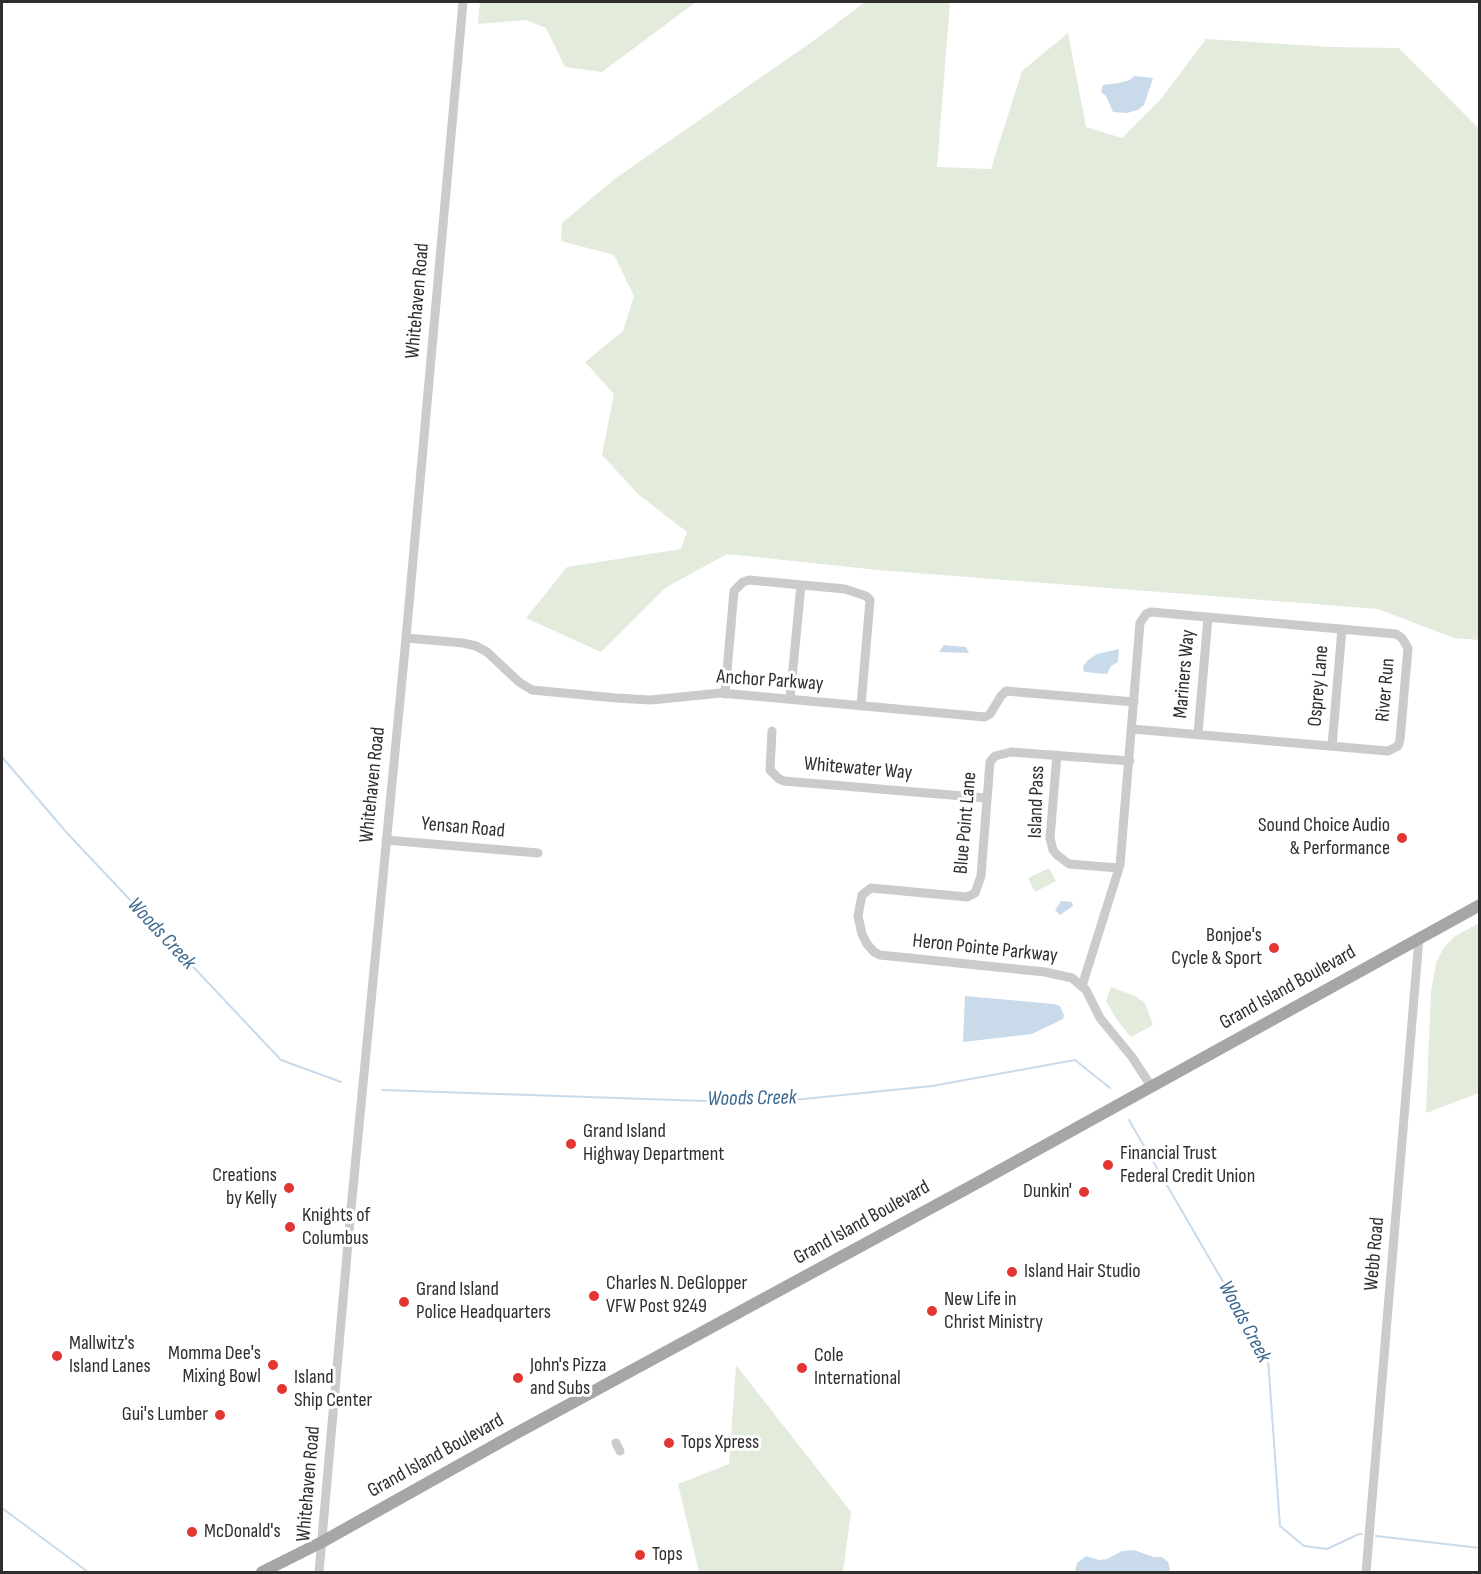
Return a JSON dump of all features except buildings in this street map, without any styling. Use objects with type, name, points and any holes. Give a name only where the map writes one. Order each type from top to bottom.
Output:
[{"type":"main road","name":"Grand Island Boulevard","points":[[262,1572],[322,1542],[1479,905]]},
{"type":"street","name":"Whitehaven Road","points":[[319,1572],[463,2]]},
{"type":"street","points":[[725,693],[734,591],[743,582],[749,580],[858,592],[870,600],[861,706]]},
{"type":"street","points":[[790,699],[801,585]]},
{"type":"street","name":"River Run","points":[[1082,986],[1119,868],[1130,761],[1132,729],[1140,623],[1146,614],[1151,612],[1396,634],[1406,642],[1407,660],[1400,740],[1398,746],[1388,751],[1132,729]]},
{"type":"street","name":"Mariners Way","points":[[1198,734],[1208,617]]},
{"type":"street","name":"Osprey Lane","points":[[1332,746],[1341,629]]},
{"type":"street","name":"Anchor Parkway","points":[[406,638],[476,646],[487,652],[519,682],[532,690],[651,700],[725,693],[985,717],[990,714],[1006,691],[1134,702]]},
{"type":"street","name":"Whitewater Way","points":[[772,731],[770,770],[778,779],[784,781],[987,798]]},
{"type":"street","name":"Blue Point Lane","points":[[858,916],[862,895],[871,888],[967,897],[975,893],[981,876],[990,762],[995,756],[1011,752],[1130,761]]},
{"type":"street","name":"Island Pass","points":[[1057,755],[1050,838],[1053,850],[1069,864],[1119,868]]},
{"type":"street","name":"Yensan Road","points":[[386,840],[538,853]]},
{"type":"street","name":"Heron Pointe Parkway","points":[[858,916],[867,944],[880,956],[1045,972],[1072,978],[1082,986]]},
{"type":"street","name":"Webb Road","points":[[1366,1572],[1419,938]]},
{"type":"street","points":[[1082,986],[1108,1031],[1132,1057],[1151,1086]]},
{"type":"green space","points":[[480,2],[696,2],[602,72],[565,67],[546,28],[526,20],[478,24]]},
{"type":"green space","points":[[865,2],[950,2],[937,167],[991,169],[1022,71],[1068,33],[1086,127],[1122,138],[1161,99],[1206,39],[1330,47],[1399,48],[1479,129],[1479,640],[1454,638],[1378,609],[878,570],[727,554],[665,588],[601,652],[526,618],[567,567],[681,549],[687,532],[639,495],[602,455],[614,394],[585,362],[623,331],[634,296],[614,255],[561,241],[562,223],[616,178],[816,39]]},
{"type":"green space","points":[[1049,868],[1056,881],[1035,892],[1028,878]]},
{"type":"green space","points":[[1479,923],[1479,1093],[1426,1113],[1431,992],[1436,963],[1443,949],[1454,937]]},
{"type":"green space","points":[[1111,987],[1135,996],[1145,1003],[1153,1025],[1131,1037],[1116,1019],[1106,1001]]},
{"type":"green space","points":[[736,1365],[851,1512],[843,1572],[699,1572],[678,1484],[729,1464]]},
{"type":"water","points":[[1134,76],[1153,78],[1144,105],[1138,110],[1127,113],[1113,112],[1106,96],[1101,92],[1103,85],[1130,80]]},
{"type":"water","points":[[944,645],[966,647],[969,653],[939,652]]},
{"type":"water","points":[[1119,649],[1118,662],[1111,666],[1107,674],[1084,672],[1083,666],[1097,654]]},
{"type":"water","points":[[1061,901],[1072,902],[1073,906],[1060,915],[1055,910]]},
{"type":"water","points":[[965,996],[1054,1004],[1060,1006],[1064,1015],[1063,1019],[1032,1034],[963,1042]]},
{"type":"water","points":[[1134,1550],[1154,1557],[1162,1557],[1168,1562],[1170,1570],[1168,1572],[1075,1572],[1077,1563],[1086,1556],[1099,1560],[1107,1559],[1122,1551]]},
{"type":"waterway","name":"Woods Creek","points":[[2,757],[67,833],[281,1060],[341,1082]]},
{"type":"waterway","name":"Woods Creek","points":[[382,1090],[764,1103],[932,1086],[1075,1060],[1110,1088]]},
{"type":"waterway","name":"Woods Creek","points":[[1129,1120],[1268,1359],[1280,1526],[1304,1546],[1327,1549],[1362,1534]]},
{"type":"waterway","points":[[2,1508],[88,1572]]},
{"type":"waterway","name":"Woods Creek","points":[[1376,1536],[1480,1548]]},
{"type":"place","name":"Sound Choice Audio & Performance","points":[[1402,838]]},
{"type":"place","name":"Bonjoe's Cycle & Sport","points":[[1274,948]]},
{"type":"place","name":"Grand Island Highway Department","points":[[571,1144]]},
{"type":"place","name":"Financial Trust Federal Credit Union","points":[[1108,1165]]},
{"type":"place","name":"Creations by Kelly","points":[[289,1188]]},
{"type":"place","name":"Dunkin'","points":[[1084,1192]]},
{"type":"place","name":"Knights of Columbus","points":[[290,1227]]},
{"type":"place","name":"Island Hair Studio","points":[[1012,1272]]},
{"type":"place","name":"Charles N. DeGlopper VFW Post 9249","points":[[594,1296]]},
{"type":"place","name":"Grand Island Police Headquarters","points":[[404,1302]]},
{"type":"place","name":"New Life in Christ Ministry","points":[[932,1311]]},
{"type":"place","name":"Mallwitz's Island Lanes","points":[[57,1356]]},
{"type":"place","name":"Momma Dee's Mixing Bowl","points":[[273,1365]]},
{"type":"place","name":"Cole International","points":[[802,1368]]},
{"type":"place","name":"John's Pizza and Subs","points":[[518,1378]]},
{"type":"place","name":"Island Ship Center","points":[[282,1389]]},
{"type":"place","name":"Gui's Lumber","points":[[220,1415]]},
{"type":"place","name":"Tops Xpress","points":[[669,1443]]},
{"type":"place","name":"McDonald's","points":[[192,1532]]},
{"type":"place","name":"Tops","points":[[640,1555]]}]
